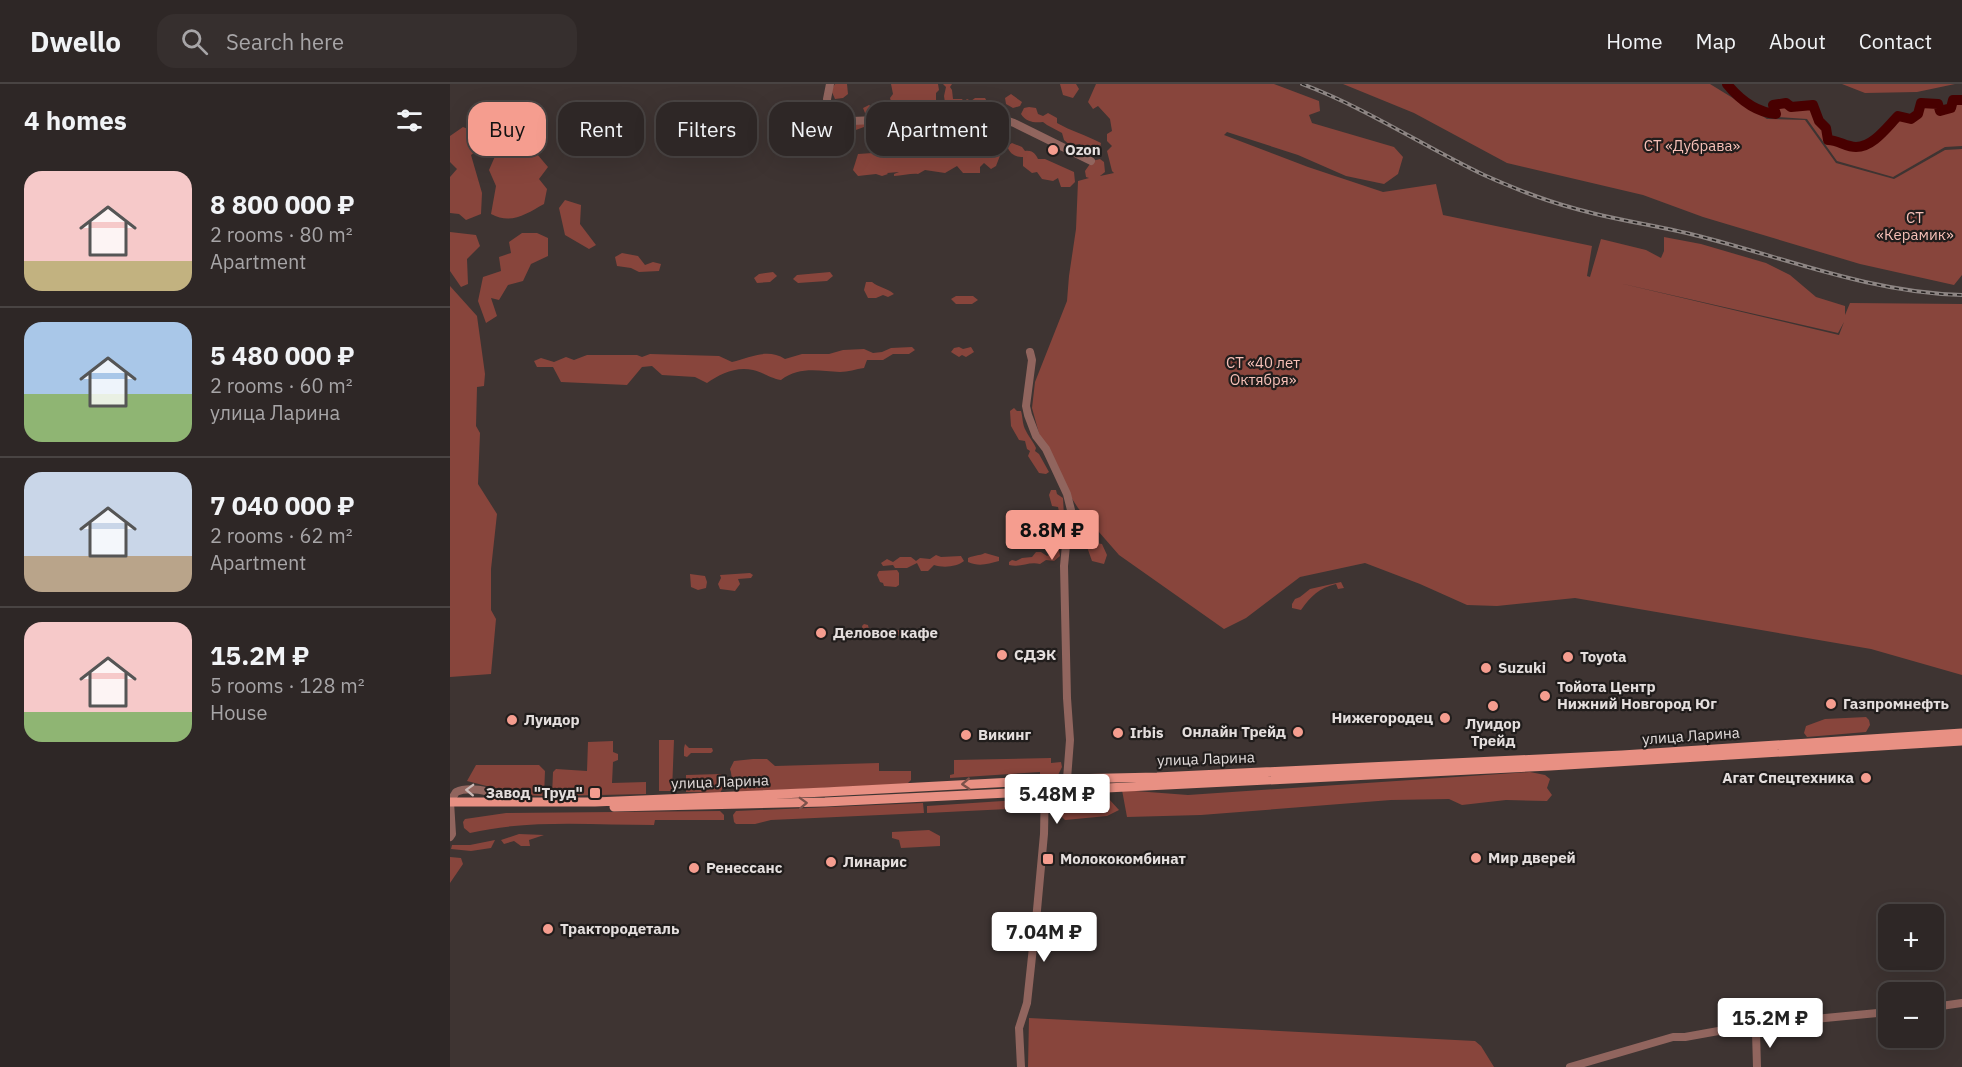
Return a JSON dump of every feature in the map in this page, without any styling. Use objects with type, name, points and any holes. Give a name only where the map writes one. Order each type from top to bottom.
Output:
[{"type":"main road","name":"улица Ларина","points":[[450,802],[529,803],[1542,767],[1891,742],[1962,733]]},
{"type":"main road","name":"улица Ларина","points":[[1924,739],[1962,741]]},
{"type":"main road","name":"улица Ларина","points":[[450,809],[727,805],[1045,785],[1067,779],[1157,777],[1891,742]]},
{"type":"street","points":[[830,84],[827,99],[829,122],[991,115],[1014,123],[1090,161]]},
{"type":"street","points":[[1030,352],[1032,360],[1026,406],[1028,415],[1036,436],[1046,449],[1067,494],[1071,510],[1071,527],[1066,545],[1064,574],[1070,740],[1067,779]]},
{"type":"street","points":[[1021,1067],[1019,1028],[1027,1003],[1044,834],[1045,785]]},
{"type":"street","points":[[450,802],[452,834],[450,837]]},
{"type":"street","points":[[1944,1006],[1962,1003]]},
{"type":"street","points":[[1570,1067],[1673,1037],[1724,1030],[1756,1032],[1770,1024],[1878,1013]]},
{"type":"street","points":[[1756,1032],[1758,1067]]},
{"type":"green space","points":[[835,84],[847,84],[848,94],[843,98],[835,99],[831,90]]},
{"type":"green space","points":[[891,84],[938,84],[939,90],[936,93],[936,102],[891,102],[890,98],[893,94]]},
{"type":"green space","points":[[943,84],[952,84],[950,87],[953,99],[962,99],[964,102],[945,102],[946,87]]},
{"type":"green space","points":[[1060,84],[1076,84],[1079,89],[1073,98],[1063,95]]},
{"type":"green space","name":"СТ «40 лет Октября»","points":[[1096,84],[1274,84],[1319,101],[1320,111],[1309,115],[1312,123],[1394,147],[1403,157],[1398,174],[1384,184],[1346,176],[1298,155],[1227,132],[1224,135],[1383,192],[1436,184],[1443,215],[1592,246],[1587,276],[1590,277],[1601,239],[1646,250],[1661,258],[1664,251],[1664,237],[1701,244],[1766,263],[1790,275],[1816,297],[1845,306],[1845,315],[1850,303],[1962,304],[1962,675],[1871,649],[1575,598],[1497,606],[1467,605],[1365,563],[1300,577],[1246,618],[1224,629],[1119,555],[1078,508],[1040,437],[1032,408],[1035,382],[1067,301],[1076,229],[1078,181],[1089,178],[1086,177],[1085,171],[1092,161],[1100,159],[1104,162],[1105,172],[1100,176],[1114,173],[1107,151],[1112,146],[1107,141],[1107,134],[1112,131],[1110,119],[1098,106],[1093,109],[1088,102]],"holes":[[[1619,283],[1838,333],[1844,322],[1839,335]]]},
{"type":"green space","name":"СТ «Дубрава»","points":[[1343,84],[1710,84],[1767,119],[1805,120],[1836,163],[1894,179],[1945,150],[1962,149],[1962,275],[1954,285],[1860,264],[1703,217],[1643,195],[1507,163],[1414,113]]},
{"type":"green space","points":[[1842,84],[1955,84],[1917,92],[1865,93]]},
{"type":"green space","points":[[1011,94],[1022,102],[1020,106],[1013,108],[1009,106],[1009,102],[1006,102],[1005,98]]},
{"type":"green space","points":[[975,98],[985,98],[987,102],[964,102],[967,99],[971,101]]},
{"type":"green space","points":[[1954,101],[1962,101],[1962,146],[1945,147],[1893,177],[1837,161],[1807,119],[1778,117],[1774,106],[1786,104],[1791,108],[1813,106],[1827,141],[1855,148],[1873,141],[1898,117],[1911,120],[1918,115],[1922,104],[1937,105],[1940,111],[1951,109]]},
{"type":"green space","points":[[1024,108],[1036,108],[1038,114],[1043,116],[1048,113],[1057,118],[1057,123],[1101,143],[1099,153],[1088,152],[1080,144],[1071,146],[1064,140],[1062,133],[1043,122],[1025,119],[1021,114]]},
{"type":"green space","points":[[856,119],[866,120],[866,128],[854,131]]},
{"type":"green space","points":[[463,127],[468,129],[468,156],[471,156],[482,193],[481,214],[466,220],[459,214],[450,213],[450,177],[457,169],[450,162],[450,136]]},
{"type":"green space","points":[[1012,143],[1022,147],[1025,151],[1033,152],[1038,159],[1045,159],[1074,172],[1075,182],[1070,187],[1061,187],[1058,178],[1053,181],[1042,179],[1037,172],[1032,173],[1023,166],[1023,157],[1015,156],[1009,149],[1009,145]]},
{"type":"green space","points":[[866,153],[866,156],[1000,156],[996,166],[991,169],[984,163],[980,167],[980,173],[963,173],[957,166],[945,173],[925,170],[918,174],[894,176],[899,172],[882,176],[876,174],[858,176],[853,170],[858,154]]},
{"type":"green space","points":[[495,156],[539,156],[548,167],[539,179],[547,189],[544,204],[518,217],[505,218],[491,214],[496,186],[489,170]]},
{"type":"green space","points":[[565,200],[581,205],[580,224],[596,245],[589,249],[565,235],[559,208]]},
{"type":"green space","points":[[450,232],[476,235],[480,246],[467,259],[468,284],[461,287],[450,271]]},
{"type":"green space","points":[[522,233],[537,233],[548,238],[548,256],[531,264],[523,281],[508,285],[499,300],[491,298],[497,316],[486,323],[478,301],[483,277],[501,271],[499,257],[511,253],[509,242]]},
{"type":"green space","points":[[622,253],[638,256],[645,265],[653,262],[661,264],[659,271],[639,272],[617,266],[615,257]]},
{"type":"green space","points":[[773,272],[777,276],[770,282],[757,283],[754,278],[759,274]]},
{"type":"green space","points":[[830,272],[833,276],[827,281],[798,283],[793,279],[797,275]]},
{"type":"green space","points":[[866,282],[872,282],[894,294],[888,297],[883,295],[868,298],[864,290]]},
{"type":"green space","points":[[450,286],[477,316],[485,374],[484,386],[477,387],[476,426],[480,433],[478,484],[497,514],[491,569],[491,610],[496,619],[491,674],[450,677]]},
{"type":"green space","points":[[956,296],[973,296],[978,300],[972,304],[956,304],[951,299]]},
{"type":"green space","points":[[912,347],[915,350],[909,354],[893,354],[883,360],[867,360],[864,368],[849,371],[802,371],[781,380],[757,371],[740,369],[723,374],[707,383],[695,377],[662,375],[652,366],[642,367],[627,385],[561,382],[553,367],[537,367],[534,361],[541,358],[554,362],[566,357],[574,360],[587,355],[637,355],[642,357],[650,354],[719,356],[732,362],[766,354],[785,359],[802,354],[829,354],[843,350],[864,349],[873,353],[891,348]]},
{"type":"green space","points":[[971,347],[974,352],[966,357],[962,355],[959,357],[951,352],[954,348],[963,349]]},
{"type":"green space","points":[[1014,408],[1021,411],[1024,426],[1036,448],[1035,451],[1049,472],[1046,474],[1039,473],[1028,456],[1030,451],[1025,441],[1019,440],[1011,426],[1010,411]]},
{"type":"green space","points":[[1051,490],[1056,490],[1057,494],[1063,498],[1064,516],[1060,516],[1058,507],[1052,506],[1049,495]]},
{"type":"green space","points":[[1074,510],[1084,521],[1086,528],[1084,532],[1076,533],[1074,530],[1076,526]]},
{"type":"green space","points":[[1056,535],[1061,541],[1058,546],[1060,556],[1054,561],[1009,565],[1012,560],[1032,557],[1036,552],[1047,556],[1051,554],[1051,540]]},
{"type":"green space","points":[[1092,535],[1096,543],[1102,544],[1107,555],[1104,564],[1092,561],[1087,547],[1077,540]]},
{"type":"green space","points":[[985,553],[999,557],[999,561],[980,565],[968,562],[968,558]]},
{"type":"green space","points":[[936,555],[961,556],[964,561],[958,565],[934,565],[928,571],[921,571],[917,563],[907,568],[895,568],[893,565],[883,566],[881,563],[887,559],[893,562],[900,557],[911,557],[916,561],[920,558],[930,559]]},
{"type":"green space","points":[[897,570],[899,585],[884,586],[880,582],[877,575],[879,571]]},
{"type":"green space","points":[[750,573],[753,575],[751,578],[738,579],[740,584],[735,591],[720,589],[718,584],[720,575]]},
{"type":"green space","points":[[690,574],[705,576],[706,588],[698,590],[691,587]]},
{"type":"green space","points":[[1341,582],[1344,588],[1338,589],[1336,584],[1330,586],[1316,593],[1301,610],[1292,608],[1295,599],[1310,589]]},
{"type":"green space","points":[[864,624],[868,625],[869,630],[907,630],[910,633],[906,638],[893,635],[869,635],[863,631]]},
{"type":"green space","points":[[1866,717],[1870,725],[1866,732],[1807,737],[1804,733],[1806,726],[1825,719]]},
{"type":"green space","points":[[659,740],[674,740],[672,791],[659,791]]},
{"type":"green space","points":[[613,741],[613,752],[618,754],[618,760],[613,762],[612,783],[646,782],[646,794],[552,796],[553,772],[556,769],[587,771],[588,742]]},
{"type":"green space","points":[[685,744],[689,748],[712,748],[713,751],[711,753],[691,753],[687,757],[684,756]]},
{"type":"green space","points":[[1051,758],[1051,763],[1061,762],[1062,767],[1058,775],[1040,776],[1040,772],[950,778],[950,775],[954,774],[954,760]]},
{"type":"green space","points":[[767,759],[775,766],[879,763],[879,771],[911,771],[911,780],[907,784],[738,792],[733,785],[730,769],[734,761]]},
{"type":"green space","points":[[476,765],[539,765],[545,771],[544,796],[522,795],[467,781]]},
{"type":"green space","points":[[1530,772],[1545,775],[1550,779],[1547,788],[1552,795],[1547,801],[1506,800],[1462,805],[1449,799],[1391,800],[1201,815],[1127,817],[1122,790],[1188,795]]},
{"type":"green space","points":[[721,774],[725,779],[725,784],[720,793],[686,792],[686,775]]},
{"type":"green space","points":[[1097,791],[1103,799],[1108,798],[1119,810],[1107,816],[1065,820],[1057,812],[1059,805],[1064,806],[1066,796],[1084,800],[1096,809],[1088,792]]},
{"type":"green space","points":[[1035,799],[1038,802],[1039,812],[1033,813],[1030,808],[927,813],[927,806]]},
{"type":"green space","points":[[923,803],[924,813],[771,820],[755,824],[736,824],[733,815],[736,811]]},
{"type":"green space","points":[[720,811],[724,815],[724,820],[655,820],[654,825],[539,824],[470,833],[464,828],[463,822],[465,819],[506,813]]},
{"type":"green space","points":[[929,830],[940,836],[940,846],[901,848],[899,840],[892,838],[892,832]]},
{"type":"green space","points":[[519,834],[544,835],[529,840],[530,846],[521,846],[514,841],[504,844],[501,840]]},
{"type":"green space","points":[[495,840],[491,848],[471,851],[451,849],[452,845],[470,845]]},
{"type":"green space","points":[[450,857],[461,858],[463,864],[450,883]]},
{"type":"green space","points":[[1029,1018],[1475,1041],[1481,1046],[1494,1067],[1028,1067]]},
{"type":"waterway","points":[[1727,84],[1748,104],[1768,113],[1776,114],[1773,105],[1786,103],[1791,107],[1813,105],[1819,121],[1826,128],[1828,140],[1856,147],[1874,140],[1898,116],[1911,119],[1918,114],[1921,103],[1938,104],[1940,111],[1951,108],[1953,100],[1962,100]]},
{"type":"railway","points":[[1302,84],[1349,104],[1484,175],[1551,201],[1590,213],[1690,234],[1865,282],[1929,293],[1962,295]]},
{"type":"place","name":"Ozon","points":[[1053,150]]},
{"type":"place","name":"Деловое кафе","points":[[821,633]]},
{"type":"place","name":"СДЭК","points":[[1002,655]]},
{"type":"place","name":"Toyota","points":[[1568,657]]},
{"type":"place","name":"Suzuki","points":[[1486,668]]},
{"type":"place","name":"Тойота Центр Нижний Новгород Юг","points":[[1545,696]]},
{"type":"place","name":"Газпромнефть","points":[[1831,704]]},
{"type":"place","name":"Луидор Трейд","points":[[1493,706]]},
{"type":"place","name":"Нижегородец","points":[[1445,718]]},
{"type":"place","name":"Луидор","points":[[512,720]]},
{"type":"place","name":"Онлайн Трейд","points":[[1298,732]]},
{"type":"place","name":"Irbis","points":[[1118,733]]},
{"type":"place","name":"Викинг","points":[[966,735]]},
{"type":"place","name":"Агат Спецтехника","points":[[1866,778]]},
{"type":"place","name":"Завод \"Труд\"","points":[[595,793]]},
{"type":"place","name":"Мир дверей","points":[[1476,858]]},
{"type":"place","name":"Молококомбинат","points":[[1048,859]]},
{"type":"place","name":"Линарис","points":[[831,862]]},
{"type":"place","name":"Ренессанс","points":[[694,868]]},
{"type":"place","name":"Трактородеталь","points":[[548,929]]},
{"type":"park label","name":"СТ «Керамик»","points":[[1915,226]]}]
